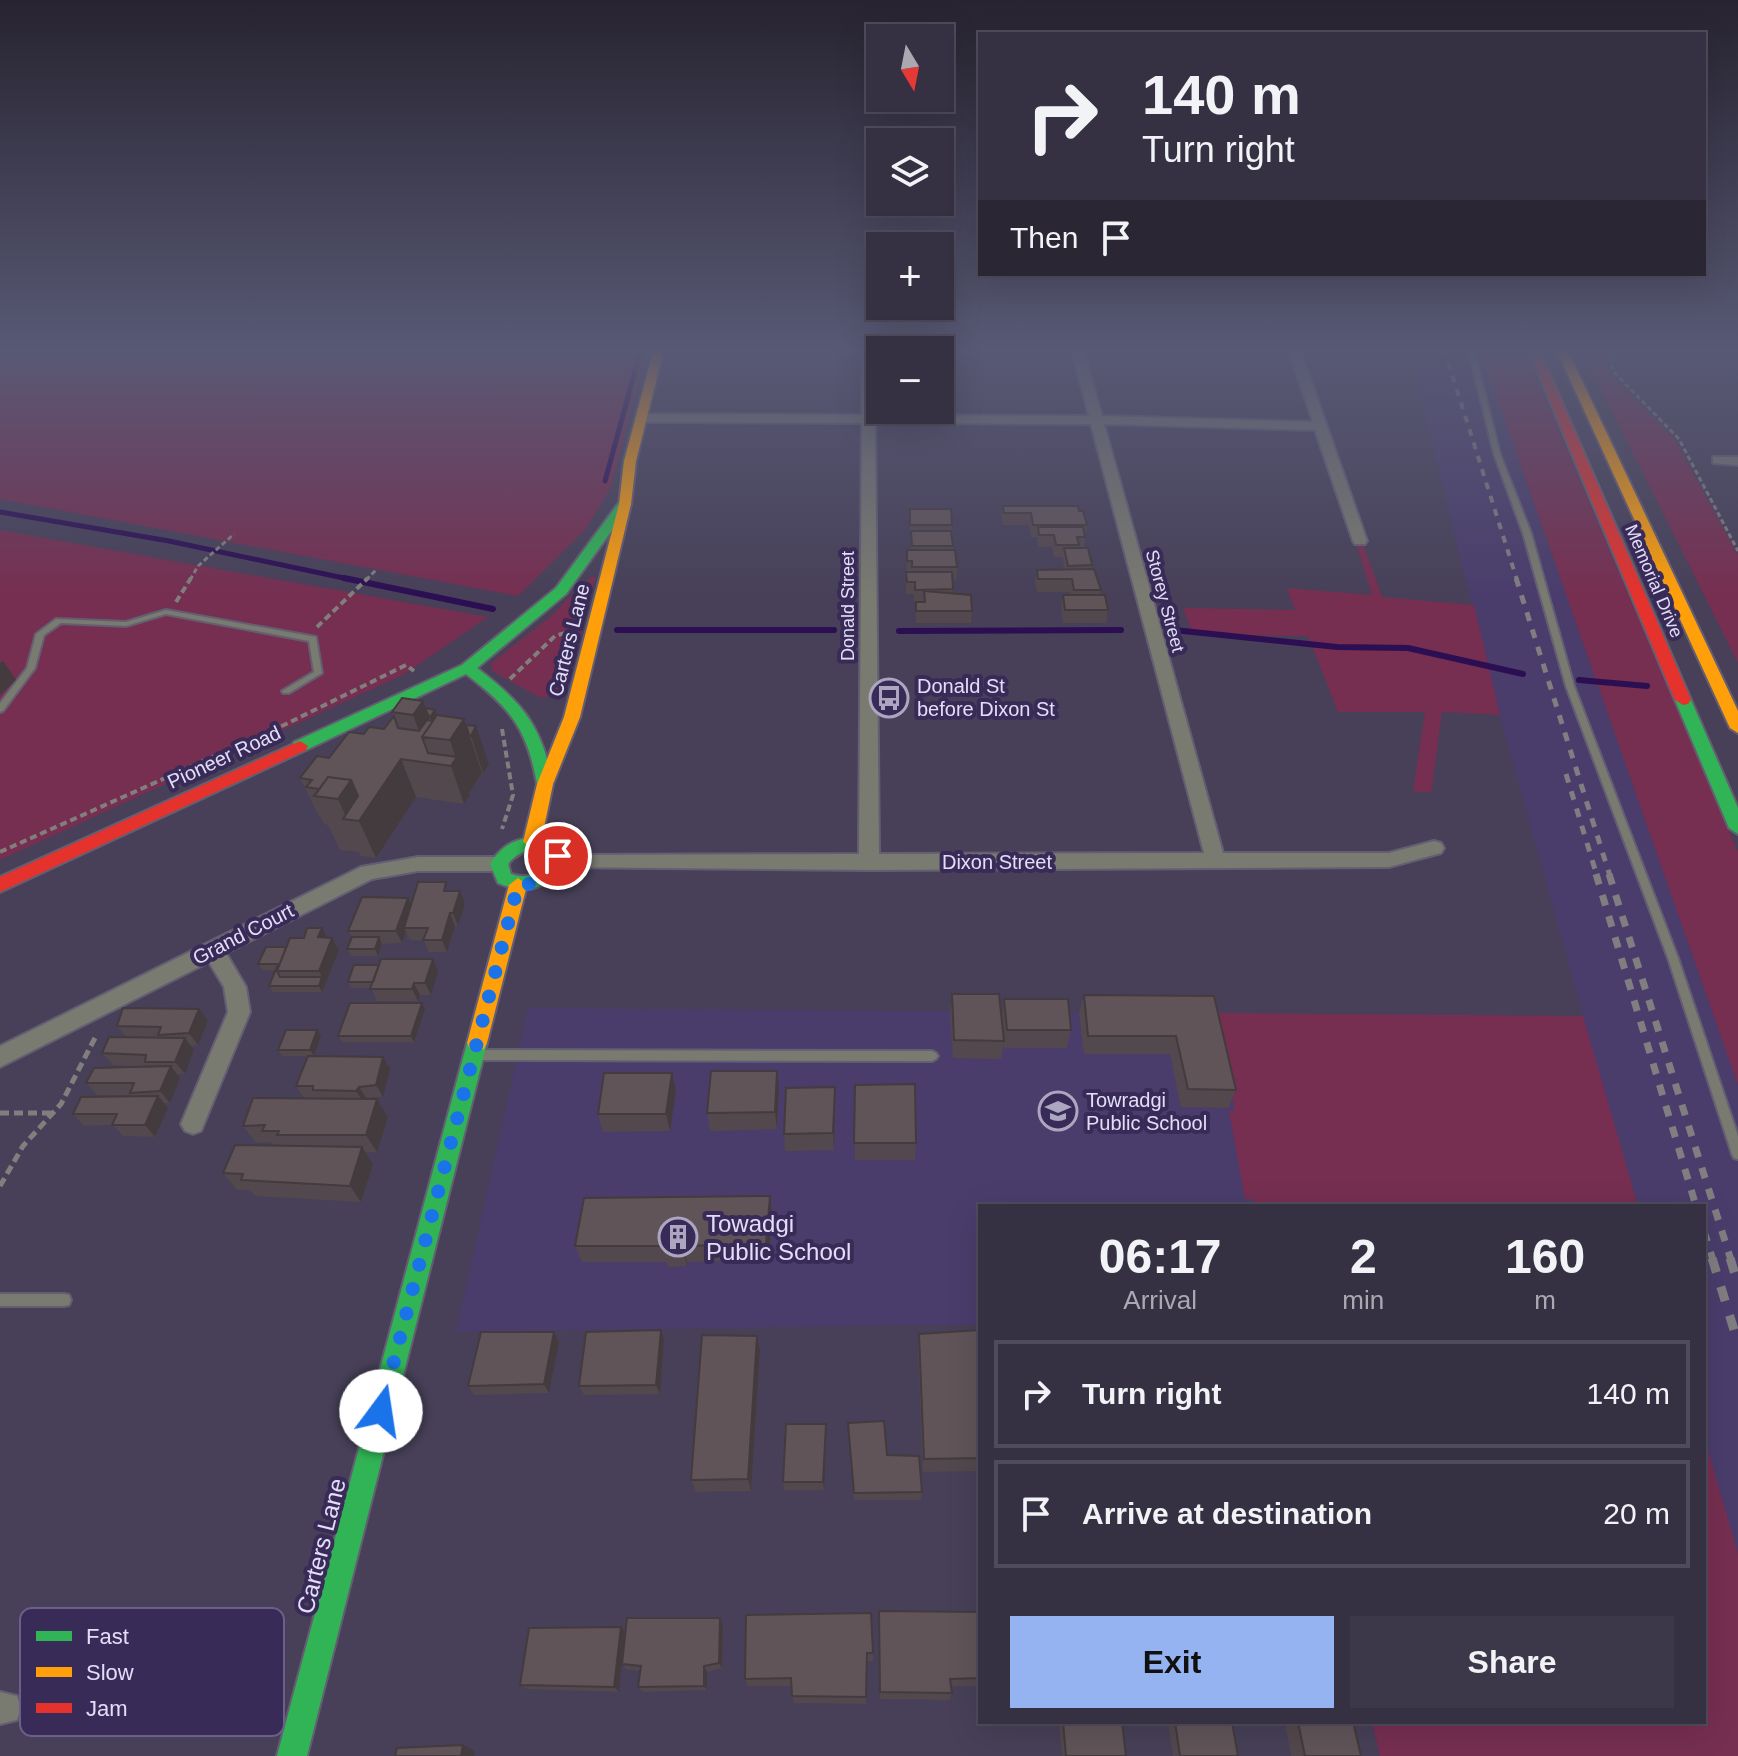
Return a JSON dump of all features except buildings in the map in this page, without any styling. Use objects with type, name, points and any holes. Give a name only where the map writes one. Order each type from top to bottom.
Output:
[{"type":"main road","name":"Carters Lane","points":[[532,842],[545,784],[566,737],[579,691],[625,504],[630,461],[638,431]]},
{"type":"main road","name":"Memorial Drive","points":[[1568,431],[1738,828]]},
{"type":"main road","name":"Memorial Drive","points":[[1599,431],[1738,728]]},
{"type":"main road","points":[[467,668],[476,647],[544,591],[584,544],[601,520],[630,461]]},
{"type":"main road","name":"Carters Lane","points":[[600,542],[625,504]]},
{"type":"main road","name":"Pioneer Road","points":[[0,885],[467,668],[541,610],[582,567],[600,542]]},
{"type":"main road","name":"Carters Lane","points":[[467,668],[518,707],[529,721],[538,739],[545,784]]},
{"type":"main road","points":[[518,707],[548,707],[569,700],[579,691]]},
{"type":"main road","points":[[532,842],[555,850],[558,862],[544,879],[518,885],[503,878],[499,864],[507,852],[532,842]]},
{"type":"main road","name":"Carters Lane","points":[[292,1756],[518,885]]},
{"type":"street","name":"Donald Street","points":[[868,431],[869,863]]},
{"type":"street","name":"Storey Street","points":[[1098,431],[1216,862]]},
{"type":"street","points":[[1323,431],[1360,541]]},
{"type":"street","points":[[1718,460],[1738,461]]},
{"type":"street","name":"Dixon Street","points":[[558,862],[1389,860],[1434,848]]},
{"type":"street","name":"Grand Court","points":[[0,1057],[368,872],[418,864],[499,864]]},
{"type":"street","points":[[193,1124],[235,1022],[240,1001],[238,990],[212,950]]},
{"type":"lane","points":[[1491,431],[1527,533],[1570,686],[1673,958],[1738,1154]]},
{"type":"lane","points":[[0,709],[31,668],[40,634],[59,621],[126,624],[166,612],[313,639],[318,673],[286,691]]},
{"type":"lane","points":[[472,1055],[932,1056]]},
{"type":"lane","points":[[0,1300],[64,1300]]},
{"type":"path","points":[[1671,431],[1679,439],[1738,551]]},
{"type":"path","points":[[166,612],[181,596],[198,566],[234,534]]},
{"type":"path","points":[[305,638],[376,570]]},
{"type":"path","points":[[499,692],[555,636],[566,631],[594,630]]},
{"type":"path","points":[[0,852],[284,725],[406,665],[432,684]]},
{"type":"path","points":[[499,721],[513,795],[500,834]]},
{"type":"path","points":[[0,1186],[23,1146],[61,1104],[96,1036]]},
{"type":"path","points":[[0,1113],[52,1113]]},
{"type":"shaded area","points":[[0,431],[626,431],[611,487],[586,529],[518,596],[0,499]]},
{"type":"shaded area","name":"Towradgi Public School","points":[[1429,431],[1509,431],[1738,1085],[1738,1756],[1380,1756],[1372,1724],[1706,1724],[1706,1204],[978,1204],[978,1324],[456,1332],[528,1008],[1583,1016],[1500,715]]},
{"type":"shaded area","points":[[1509,431],[1559,431],[1738,852],[1738,1085]]},
{"type":"shaded area","points":[[1622,431],[1666,431],[1674,439],[1738,555],[1738,663]]},
{"type":"shaded area","points":[[0,530],[488,617],[403,675],[0,860]]},
{"type":"shaded area","points":[[1355,541],[1363,543],[1382,597],[1474,605],[1500,715],[1442,712],[1431,793],[1413,791],[1425,712],[1338,712],[1308,636],[1193,635],[1183,608],[1295,610],[1287,588],[1372,595]]},
{"type":"shaded area","points":[[596,576],[568,686],[561,693],[541,698],[492,671],[491,663],[550,617],[589,578]]},
{"type":"shaded area","points":[[1215,1013],[1583,1016],[1637,1204],[1254,1204],[1253,1199],[1245,1199],[1229,1111],[1235,1110]]},
{"type":"shaded area","points":[[1706,1443],[1738,1554],[1738,1756],[1380,1756],[1372,1724],[1706,1724]]},
{"type":"waterway","points":[[605,481],[619,431]]},
{"type":"waterway","points":[[0,512],[169,541],[353,580]]},
{"type":"waterway","points":[[344,578],[493,609]]},
{"type":"waterway","points":[[617,630],[834,630]]},
{"type":"waterway","points":[[899,631],[1121,630]]},
{"type":"waterway","points":[[1174,630],[1337,647],[1408,648],[1523,674]]},
{"type":"waterway","points":[[1579,680],[1647,686]]},
{"type":"railway","points":[[1470,431],[1517,580]]},
{"type":"railway","points":[[1516,578],[1610,876]]},
{"type":"railway","points":[[1566,774],[1597,876]]},
{"type":"railway","points":[[1596,874],[1695,1204]]},
{"type":"railway","points":[[1609,874],[1731,1260]]},
{"type":"railway","points":[[1706,1237],[1713,1260]]},
{"type":"railway","points":[[1712,1258],[1738,1343]]},
{"type":"railway","points":[[1730,1258],[1738,1284]]},
{"type":"traffic: fast","points":[[300,746],[467,668],[561,591],[625,504]]},
{"type":"traffic: fast","points":[[467,668],[499,693],[521,716],[536,744],[545,784]]},
{"type":"traffic: fast","points":[[1683,700],[1738,828]]},
{"type":"traffic: fast","points":[[541,843],[555,851],[558,861],[548,874],[527,883],[504,878],[499,864],[511,850],[541,843]]},
{"type":"traffic: fast","points":[[292,1756],[477,1043]]},
{"type":"traffic: slow","points":[[532,842],[545,784],[572,717],[625,504],[630,461],[638,431]]},
{"type":"traffic: slow","points":[[1599,431],[1738,728]]},
{"type":"traffic: slow","points":[[477,1043],[518,885]]},
{"type":"traffic: jam","points":[[1568,431],[1683,700]]},
{"type":"traffic: jam","points":[[0,885],[300,746]]},
{"type":"place","name":"Donald St before Dixon St","points":[[889,698]]},
{"type":"place","name":"Towradgi Public School","points":[[1058,1111]]},
{"type":"place","name":"Towadgi Public School","points":[[678,1237]]},
{"type":"route","points":[[381,1411],[518,885],[536,883],[551,874],[556,868],[558,856]]}]
